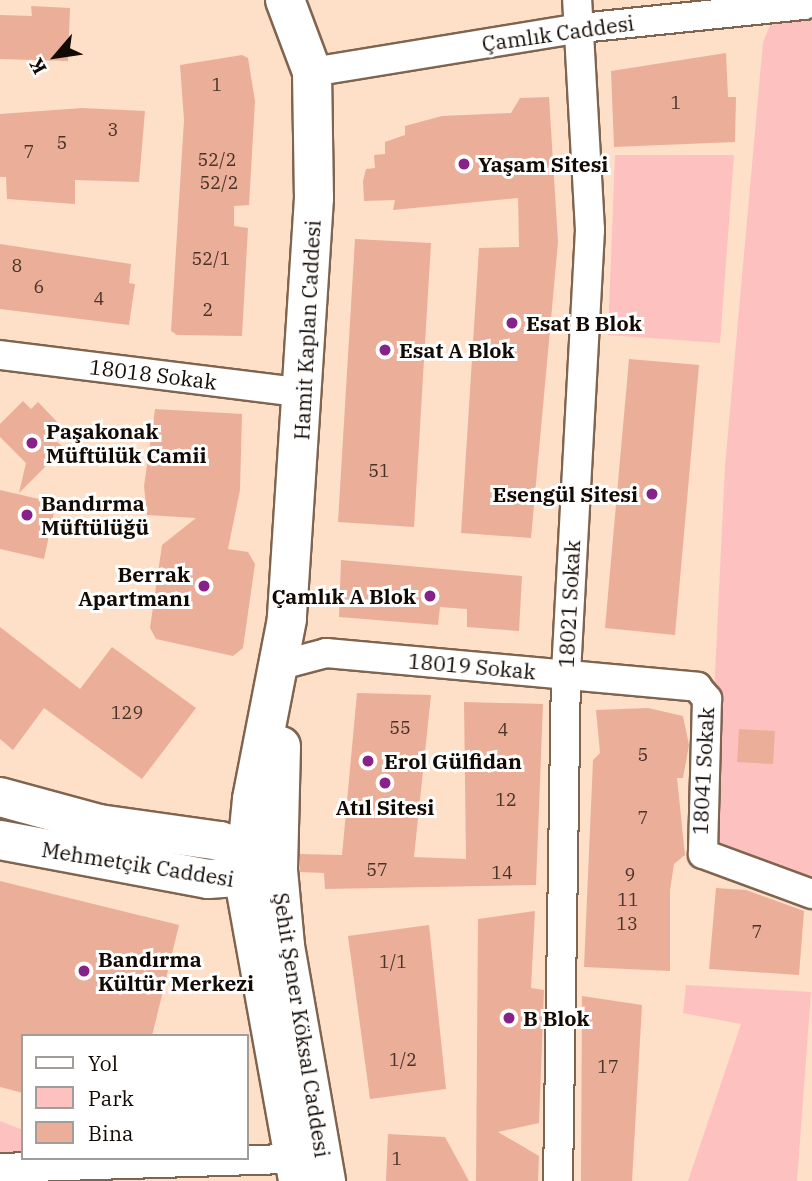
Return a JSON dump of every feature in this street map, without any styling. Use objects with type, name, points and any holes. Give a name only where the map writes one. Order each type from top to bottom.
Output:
[{"type":"main road","name":"Hamit Kaplan Caddesi","points":[[256,866],[287,619],[305,393],[314,198],[312,72],[285,0]]},
{"type":"main road","name":"Mehmetçik Caddesi","points":[[0,797],[256,866]]},
{"type":"main road","name":"Mehmetçik Caddesi","points":[[0,840],[64,856],[256,866]]},
{"type":"main road","name":"Şehit Şener Köksal Caddesi","points":[[256,866],[295,1170]]},
{"type":"main road","name":"Şehit Şener Köksal Caddesi","points":[[256,866],[326,1181]]},
{"type":"street","name":"18021 Sokak","points":[[558,1181],[566,673],[590,230],[581,28],[577,0]]},
{"type":"street","name":"Çamlık Caddesi","points":[[312,72],[581,28],[795,3]]},
{"type":"street","name":"18018 Sokak","points":[[0,355],[305,393]]},
{"type":"street","points":[[287,619],[326,653]]},
{"type":"street","name":"18019 Sokak","points":[[281,665],[326,653],[566,673],[701,689]]},
{"type":"street","name":"18041 Sokak","points":[[701,689],[707,699],[703,855],[812,894]]},
{"type":"street","points":[[0,1168],[38,1174],[295,1170]]},
{"type":"green space","points":[[812,14],[812,885],[722,857],[707,839],[725,466],[763,42],[772,21]]},
{"type":"green space","points":[[615,155],[734,155],[720,343],[608,335]]},
{"type":"green space","points":[[686,985],[811,992],[797,1181],[688,1181],[741,1024],[683,1013]]},
{"type":"green space","points":[[0,1121],[21,1129],[21,1158],[0,1162]]},
{"type":"building","points":[[31,6],[70,8],[68,61],[0,59],[0,15],[32,16]]},
{"type":"building","points":[[726,53],[728,97],[736,97],[735,142],[614,147],[611,71]]},
{"type":"building","points":[[242,55],[248,58],[255,101],[249,205],[234,206],[234,226],[248,228],[242,336],[177,335],[171,331],[184,120],[180,65]]},
{"type":"building","points":[[549,97],[558,242],[531,538],[461,533],[479,248],[519,247],[518,198],[393,210],[395,200],[364,201],[363,181],[366,169],[375,168],[374,155],[385,154],[385,142],[405,135],[405,126],[442,116],[511,113],[520,98]]},
{"type":"building","points":[[82,108],[145,111],[139,182],[75,180],[75,204],[7,199],[6,177],[0,177],[0,114]]},
{"type":"building","name":"Esat A Blok","points":[[355,239],[431,243],[414,527],[338,522]]},
{"type":"building","points":[[0,244],[131,264],[129,283],[135,284],[129,325],[0,309]]},
{"type":"building","name":"Esengül Sitesi","points":[[629,359],[699,365],[675,635],[605,628]]},
{"type":"building","name":"Paşakonak Müftülük Camii","points":[[23,401],[31,409],[38,402],[63,428],[53,438],[64,448],[19,493],[26,463],[0,437],[0,424]]},
{"type":"building","points":[[155,409],[242,414],[240,490],[228,549],[248,552],[255,564],[243,648],[233,656],[156,639],[150,628],[162,545],[196,518],[147,515],[144,486]]},
{"type":"building","name":"Bandırma Müftülüğü","points":[[0,490],[56,503],[44,559],[0,549]]},
{"type":"building","name":"Çamlık A Blok","points":[[341,560],[522,576],[519,631],[467,627],[467,609],[440,607],[438,625],[339,617]]},
{"type":"building","points":[[0,627],[80,689],[112,647],[196,708],[142,779],[44,708],[13,750],[0,739]]},
{"type":"building","points":[[357,693],[431,695],[414,857],[466,859],[464,702],[543,704],[536,885],[325,889],[324,873],[300,872],[300,854],[342,855]]},
{"type":"building","points":[[648,708],[683,716],[689,745],[683,778],[677,778],[685,855],[674,864],[670,890],[670,971],[584,967],[593,760],[600,753],[596,710]]},
{"type":"building","points":[[739,729],[775,731],[773,764],[737,762]]},
{"type":"building","name":"Bandırma Kültür Merkezi","points":[[0,881],[179,925],[152,1034],[21,1034],[21,1092],[0,1087]]},
{"type":"building","points":[[716,888],[746,890],[804,911],[799,975],[709,969]]},
{"type":"building","name":"B Blok","points":[[535,911],[531,988],[544,990],[539,1123],[498,1132],[539,1156],[538,1181],[476,1181],[478,919]]},
{"type":"building","points":[[429,925],[446,1089],[370,1099],[348,936]]},
{"type":"building","points":[[582,996],[642,1005],[632,1181],[581,1181]]},
{"type":"building","points":[[388,1134],[445,1137],[469,1181],[386,1181]]},
{"type":"place","name":"Yaşam Sitesi","points":[[464,164]]},
{"type":"place","name":"Esat B Blok","points":[[512,323]]},
{"type":"place","name":"Esat A Blok","points":[[385,350]]},
{"type":"place","name":"Paşakonak Müftülük Camii","points":[[32,443]]},
{"type":"place","name":"Esengül Sitesi","points":[[652,494]]},
{"type":"place","name":"Bandırma Müftülüğü","points":[[27,515]]},
{"type":"place","name":"Berrak Apartmanı","points":[[204,586]]},
{"type":"place","name":"Çamlık A Blok","points":[[430,596]]},
{"type":"place","name":"Erol Gülfidan","points":[[368,761]]},
{"type":"place","name":"Atıl Sitesi","points":[[385,783]]},
{"type":"place","name":"Bandırma Kültür Merkezi","points":[[84,971]]},
{"type":"place","name":"B Blok","points":[[509,1018]]}]
